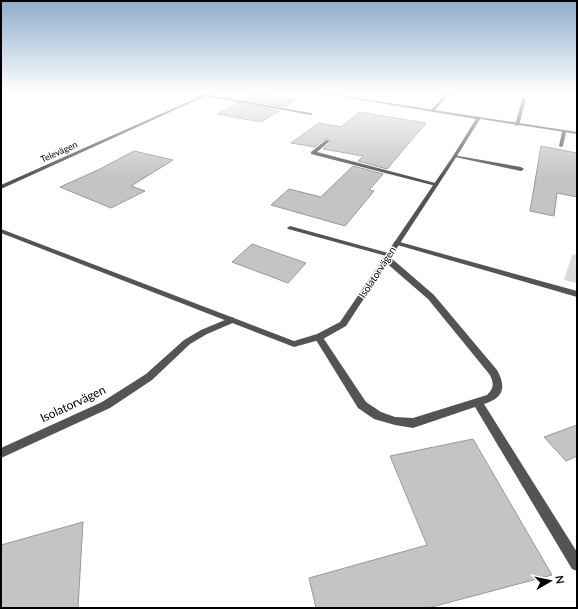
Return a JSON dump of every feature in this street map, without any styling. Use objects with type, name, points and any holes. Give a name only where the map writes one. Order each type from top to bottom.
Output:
[{"type":"street","name":"Televägen","points":[[1,187],[146,121]]},
{"type":"street","name":"Isolatorvägen","points":[[1,231],[294,344],[319,338],[331,333],[342,324],[388,257],[476,121]]},
{"type":"street","points":[[497,121],[577,133]]},
{"type":"street","points":[[561,146],[564,132]]},
{"type":"street","points":[[328,140],[314,153],[436,184]]},
{"type":"street","points":[[455,156],[520,168]]},
{"type":"street","points":[[290,228],[388,257],[431,297],[494,373],[499,384],[498,390],[490,398],[413,423],[395,421],[378,416],[362,405],[319,338]]},
{"type":"street","points":[[396,243],[577,294]]},
{"type":"street","name":"Isolatorvägen","points":[[1,453],[106,405],[149,377],[187,342],[204,332],[232,320]]},
{"type":"street","points":[[477,402],[577,564]]},
{"type":"shaded area","points":[[577,254],[577,283],[564,280],[572,255]]},
{"type":"building","points":[[348,121],[417,121],[426,123],[387,169],[358,161],[363,156],[323,149],[331,142],[330,140],[325,139],[315,147],[291,143],[319,123],[341,127]]},
{"type":"building","points":[[541,146],[577,153],[577,197],[557,193],[554,216],[530,211]]},
{"type":"building","points":[[134,151],[173,160],[131,186],[145,191],[111,208],[60,187],[98,170]]},
{"type":"building","points":[[353,166],[383,174],[369,190],[374,191],[345,226],[271,205],[289,189],[321,197]]},
{"type":"building","points":[[252,244],[306,263],[288,283],[232,262]]},
{"type":"building","points":[[577,425],[577,456],[566,461],[544,437]]},
{"type":"building","points":[[473,439],[552,575],[428,608],[316,608],[309,578],[427,545],[390,456]]},
{"type":"building","points":[[83,522],[78,608],[1,608],[1,545]]}]
